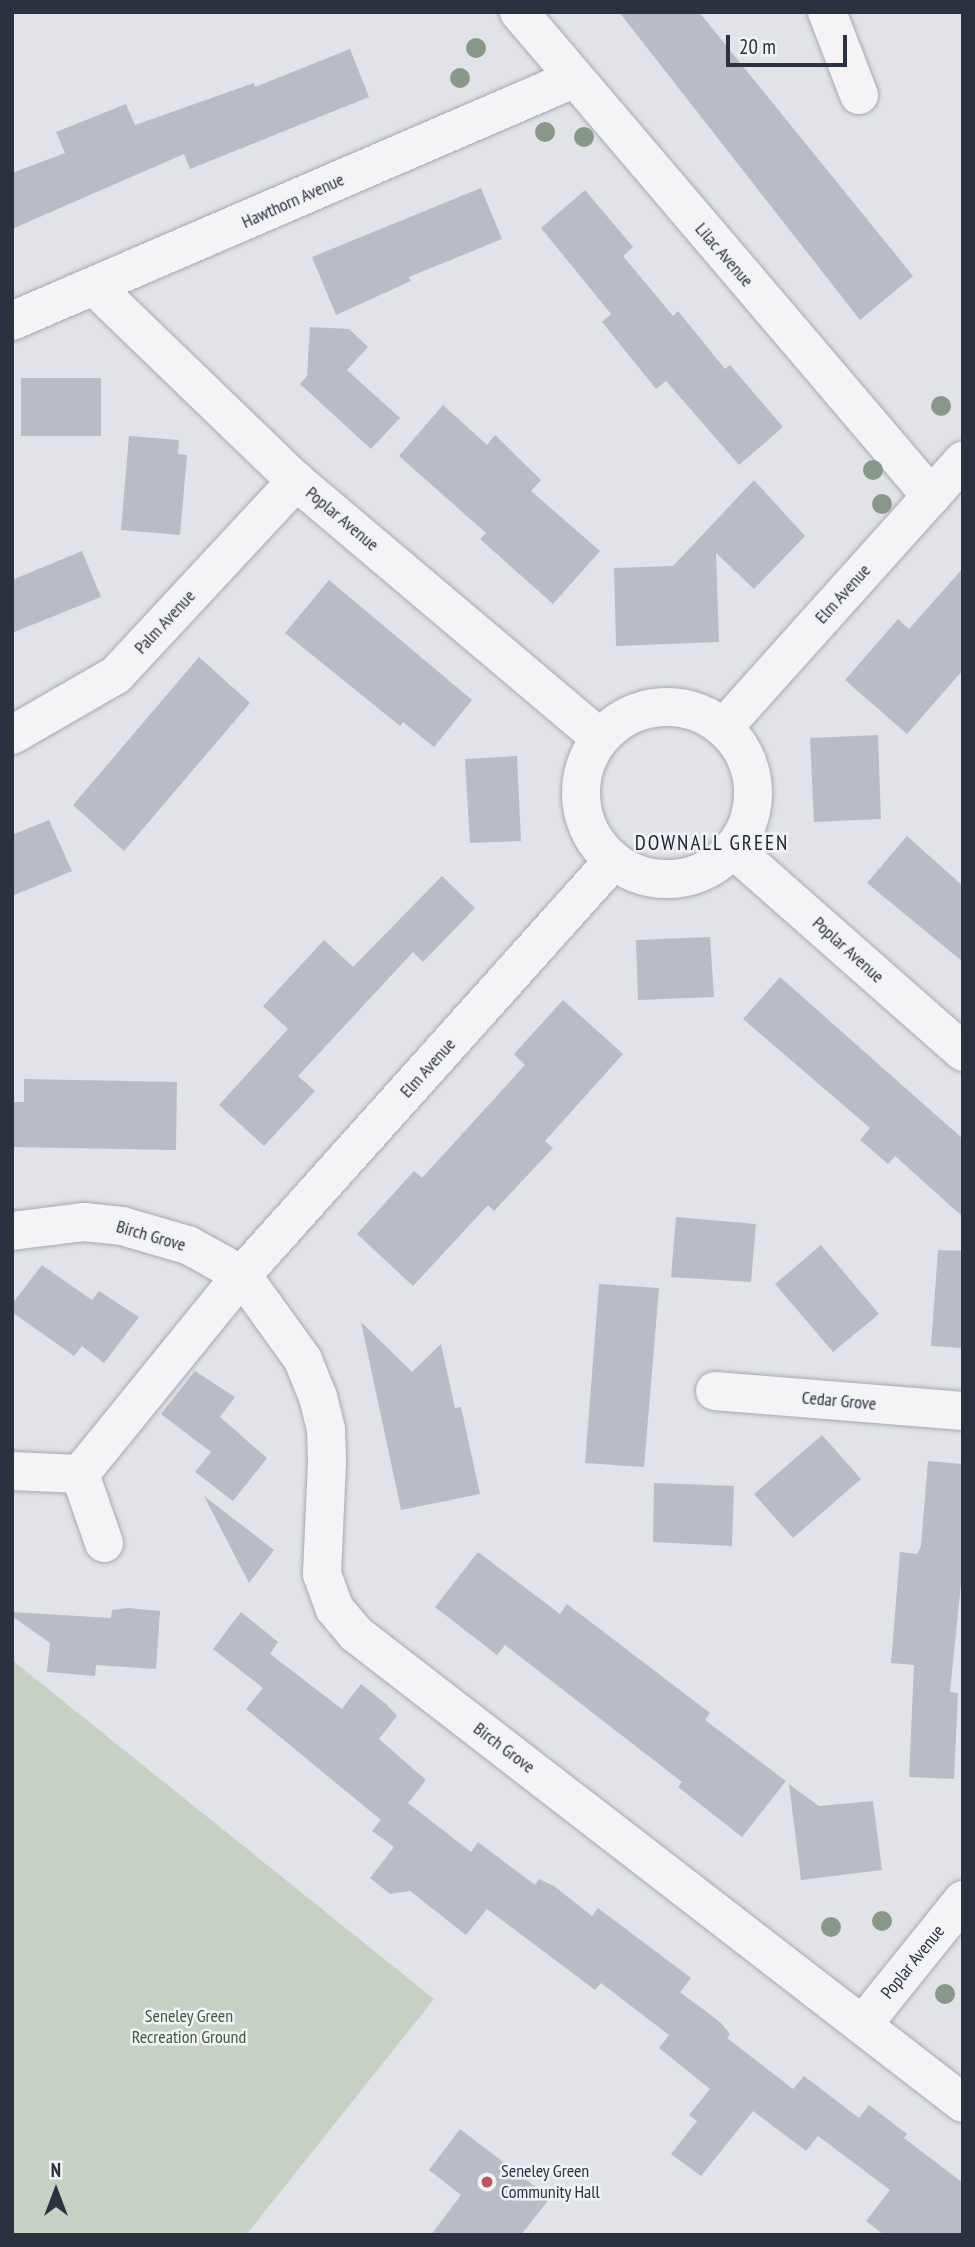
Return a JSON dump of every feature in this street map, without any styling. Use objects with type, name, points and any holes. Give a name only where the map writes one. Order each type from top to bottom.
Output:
[{"type":"street","name":"Lilac Avenue","points":[[519,12],[573,79],[931,496]]},
{"type":"street","points":[[827,12],[859,95]]},
{"type":"street","name":"Hawthorn Avenue","points":[[12,321],[96,288],[573,79]]},
{"type":"street","name":"Poplar Avenue","points":[[96,288],[296,481],[599,737]]},
{"type":"street","name":"Elm Avenue","points":[[724,727],[963,461]]},
{"type":"street","name":"Palm Avenue","points":[[12,734],[116,675],[296,481]]},
{"type":"street","points":[[673,706],[700,713],[724,727],[741,748],[751,773],[754,799],[747,826],[733,849],[713,866],[676,878],[636,874],[613,861],[594,841],[581,802],[586,761],[599,737],[620,719],[646,709],[673,706]]},
{"type":"street","name":"Poplar Avenue","points":[[733,849],[963,1052]]},
{"type":"street","name":"Elm Avenue","points":[[242,1275],[613,861]]},
{"type":"street","name":"Birch Grove","points":[[12,1231],[84,1222],[122,1226],[188,1245],[242,1275],[303,1360],[318,1397],[326,1430],[327,1463],[322,1574],[335,1609],[356,1634],[864,2023],[963,2103]]},
{"type":"street","points":[[80,1474],[242,1275]]},
{"type":"street","name":"Cedar Grove","points":[[715,1391],[963,1411]]},
{"type":"street","points":[[12,1471],[80,1474]]},
{"type":"street","points":[[80,1474],[104,1543]]},
{"type":"street","name":"Poplar Avenue","points":[[864,2023],[963,1900]]},
{"type":"green space","name":"Seneley Green Recreation Ground","points":[[12,1660],[434,1999],[246,2235],[12,2235]]},
{"type":"building","points":[[619,12],[699,12],[913,276],[860,320]]},
{"type":"building","points":[[350,49],[369,97],[190,169],[184,154],[12,229],[12,173],[65,153],[56,132],[126,104],[135,125],[254,83],[255,87]]},
{"type":"building","points":[[481,188],[502,239],[409,277],[411,281],[336,315],[312,257]]},
{"type":"building","points":[[585,190],[633,247],[623,256],[673,316],[678,311],[725,369],[730,365],[783,427],[739,465],[666,381],[656,389],[602,322],[611,314],[541,228]]},
{"type":"building","points":[[310,327],[349,329],[368,347],[347,370],[400,418],[371,449],[300,384],[307,376]]},
{"type":"building","points":[[21,378],[101,378],[101,436],[21,436]]},
{"type":"building","points":[[443,405],[487,445],[495,435],[541,480],[531,491],[600,551],[553,604],[480,539],[486,533],[399,456]]},
{"type":"building","points":[[129,436],[179,440],[178,454],[187,455],[180,535],[121,530]]},
{"type":"building","points":[[754,480],[805,536],[754,589],[716,553],[719,642],[616,646],[614,568],[673,566]]},
{"type":"building","points":[[82,551],[101,597],[12,633],[12,580]]},
{"type":"building","points":[[963,568],[963,670],[907,734],[845,680],[898,619],[909,629]]},
{"type":"building","points":[[329,580],[472,700],[434,747],[403,722],[400,726],[285,633]]},
{"type":"building","points":[[199,657],[250,703],[124,851],[73,805]]},
{"type":"building","points":[[878,735],[881,819],[814,822],[810,738]]},
{"type":"building","points":[[517,756],[521,841],[470,843],[465,759]]},
{"type":"building","points":[[49,820],[72,871],[12,896],[12,835]]},
{"type":"building","points":[[907,836],[963,886],[963,962],[867,883]]},
{"type":"building","points":[[442,876],[475,908],[423,962],[413,952],[298,1076],[315,1091],[264,1146],[219,1105],[288,1029],[263,1006],[324,940],[353,967]]},
{"type":"building","points":[[710,937],[714,997],[638,1000],[636,940]]},
{"type":"building","points":[[780,977],[963,1139],[963,1217],[895,1156],[888,1164],[860,1140],[870,1128],[743,1019]]},
{"type":"building","points":[[563,1000],[623,1054],[545,1141],[553,1148],[494,1211],[488,1205],[413,1286],[357,1234],[414,1171],[422,1178],[525,1065],[514,1054]]},
{"type":"building","points":[[24,1079],[177,1082],[176,1150],[12,1147],[12,1102],[24,1102]]},
{"type":"building","points":[[676,1217],[756,1224],[751,1282],[671,1277]]},
{"type":"building","points":[[821,1245],[879,1314],[833,1352],[775,1284]]},
{"type":"building","points":[[938,1250],[963,1251],[963,1348],[931,1346]]},
{"type":"building","points":[[42,1265],[92,1300],[99,1291],[139,1317],[104,1363],[82,1346],[74,1356],[12,1312],[12,1304]]},
{"type":"building","points":[[599,1284],[659,1288],[644,1467],[585,1463]]},
{"type":"building","points":[[361,1322],[412,1372],[441,1344],[455,1408],[461,1407],[480,1494],[401,1510]]},
{"type":"building","points":[[195,1371],[235,1397],[220,1417],[267,1458],[233,1501],[195,1472],[211,1452],[161,1414]]},
{"type":"building","points":[[822,1435],[861,1479],[793,1538],[754,1494]]},
{"type":"building","points":[[928,1461],[963,1464],[963,1564],[950,1692],[958,1693],[954,1779],[909,1777],[914,1665],[891,1663],[900,1552],[917,1554],[921,1546]]},
{"type":"building","points":[[654,1483],[734,1486],[732,1546],[653,1542]]},
{"type":"building","points":[[204,1496],[274,1550],[249,1583]]},
{"type":"building","points":[[478,1552],[560,1614],[567,1604],[710,1713],[705,1720],[786,1781],[742,1837],[678,1787],[682,1782],[505,1645],[497,1655],[435,1607]]},
{"type":"building","points":[[128,1608],[160,1611],[156,1669],[96,1665],[95,1676],[47,1672],[50,1643],[12,1616],[12,1612],[111,1618],[112,1610]]},
{"type":"building","points":[[241,1612],[278,1642],[270,1654],[342,1709],[361,1684],[397,1716],[379,1739],[426,1780],[408,1803],[471,1852],[478,1842],[535,1885],[539,1879],[554,1886],[592,1916],[598,1908],[691,1978],[680,1992],[720,2022],[730,2034],[727,2038],[793,2089],[804,2076],[859,2118],[869,2105],[907,2134],[904,2138],[963,2183],[963,2235],[884,2235],[866,2221],[890,2190],[818,2136],[806,2151],[753,2111],[701,2176],[671,2154],[697,2121],[689,2115],[710,2089],[659,2048],[669,2035],[601,1983],[595,1990],[487,1909],[466,1935],[410,1891],[390,1894],[370,1878],[394,1847],[372,1831],[381,1820],[246,1709],[263,1688],[213,1649]]},
{"type":"building","points":[[789,1784],[819,1806],[873,1801],[882,1870],[801,1880]]},
{"type":"building","name":"Seneley Green Community Hall","points":[[460,2129],[550,2198],[521,2235],[431,2235],[461,2195],[429,2170]]},
{"type":"place","name":"Seneley Green Community Hall","points":[[487,2182]]},
{"type":"district","name":"DOWNALL GREEN","points":[[712,843]]}]
